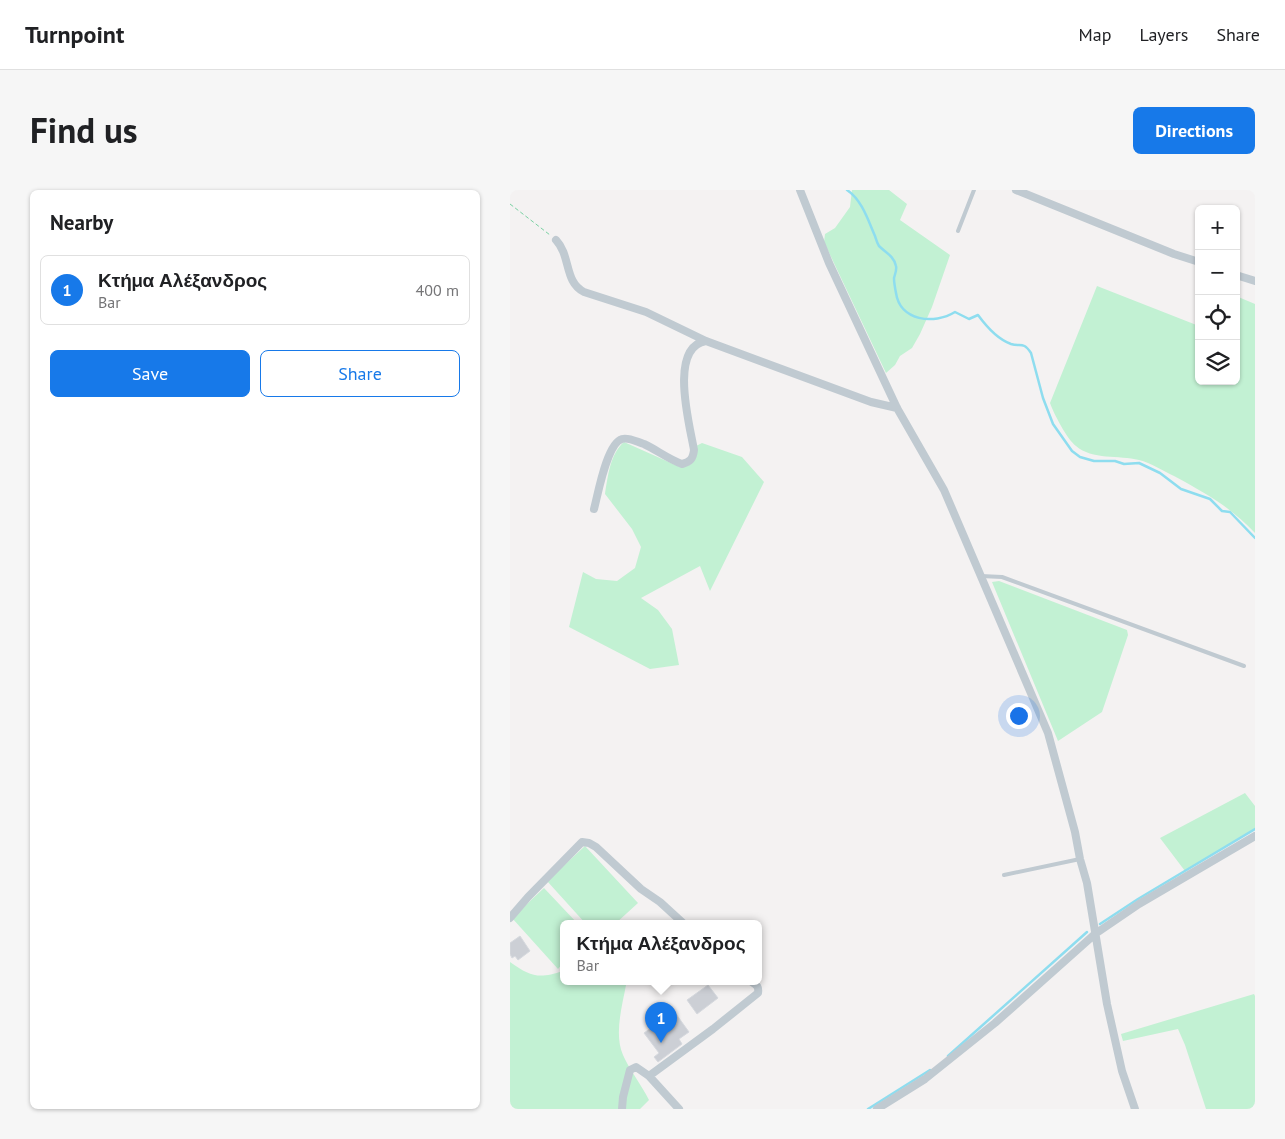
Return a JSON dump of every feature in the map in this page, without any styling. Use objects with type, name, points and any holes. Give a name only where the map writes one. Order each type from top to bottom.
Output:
[{"type":"street","points":[[800,190],[829,263],[897,408],[944,490],[1048,733],[1087,882],[1107,1004],[1122,1071],[1135,1109]]},
{"type":"street","points":[[1016,190],[1195,261]]},
{"type":"street","points":[[556,240],[564,251],[571,280],[579,289],[646,312],[706,341],[871,402],[897,408]]},
{"type":"street","points":[[1240,276],[1255,281]]},
{"type":"street","points":[[594,509],[608,457],[618,441],[624,438],[630,439],[646,445],[682,464],[688,463],[693,457],[694,450],[684,403],[685,375],[688,355],[693,346],[698,342],[706,341]]},
{"type":"street","points":[[877,1109],[925,1079],[995,1023],[1095,934],[1139,904],[1255,836]]},
{"type":"street","points":[[510,918],[582,842],[596,847],[641,889],[660,902],[680,920]]},
{"type":"street","points":[[648,1076],[714,1029],[758,993],[757,985]]},
{"type":"street","points":[[622,1109],[630,1070],[633,1067],[640,1069],[648,1076],[678,1109]]},
{"type":"lane","points":[[958,231],[974,190]]},
{"type":"lane","points":[[980,576],[1002,577],[1244,666]]},
{"type":"lane","points":[[1004,875],[1080,859]]},
{"type":"path","points":[[510,204],[556,240]]},
{"type":"green space","points":[[852,190],[889,190],[907,204],[900,220],[950,255],[932,307],[920,334],[912,348],[900,356],[895,365],[886,373],[824,242],[825,234],[835,228],[850,207]]},
{"type":"green space","points":[[1097,286],[1195,324],[1195,385],[1240,385],[1240,298],[1255,304],[1255,533],[1236,515],[1217,501],[1152,465],[1139,460],[1098,455],[1082,450],[1072,443],[1050,403]]},
{"type":"green space","points":[[624,442],[680,467],[685,467],[694,461],[696,446],[702,443],[742,457],[764,482],[710,591],[700,566],[641,598],[658,610],[672,629],[679,665],[650,669],[569,627],[583,572],[596,579],[617,581],[635,568],[641,547],[632,529],[605,494],[613,459]]},
{"type":"green space","points":[[999,581],[1127,630],[1128,635],[1102,712],[1058,741],[992,582]]},
{"type":"green space","points":[[1245,793],[1255,806],[1255,829],[1185,871],[1160,838]]},
{"type":"green space","points":[[585,846],[638,903],[619,920],[582,920],[547,881]]},
{"type":"green space","points":[[544,888],[574,920],[560,920],[560,967],[558,969],[512,918]]},
{"type":"green space","points":[[510,962],[524,971],[535,975],[541,976],[560,972],[560,985],[626,985],[619,1029],[620,1047],[649,1100],[640,1109],[510,1109]]},
{"type":"green space","points":[[1254,994],[1255,1109],[1206,1109],[1178,1029],[1123,1041],[1121,1034]]},
{"type":"building","points":[[520,936],[530,951],[518,960],[515,956],[512,958],[510,954],[510,943]]},
{"type":"building","points":[[708,985],[718,998],[697,1014],[687,1000]]},
{"type":"building","points":[[671,1007],[689,1032],[679,1039],[682,1044],[658,1062],[654,1057],[659,1053],[644,1033],[655,1025],[652,1021]]},
{"type":"waterway","points":[[847,190],[861,205],[879,246],[895,263],[894,278],[896,291],[899,302],[904,310],[911,315],[928,319],[947,316],[955,312],[969,319],[978,315],[988,328],[1001,339],[1011,344],[1024,346],[1031,353],[1043,398],[1053,424],[1072,451],[1080,457],[1094,461],[1115,461],[1124,464],[1139,463],[1160,473],[1181,489],[1210,499],[1222,511],[1230,512],[1255,538]]},
{"type":"waterway","points":[[1100,924],[1255,829]]},
{"type":"waterway","points":[[948,1056],[1087,932]]},
{"type":"waterway","points":[[868,1109],[930,1070]]},
{"type":"place","name":"Κτήμα Αλέξανδρος","points":[[661,1043]]}]
